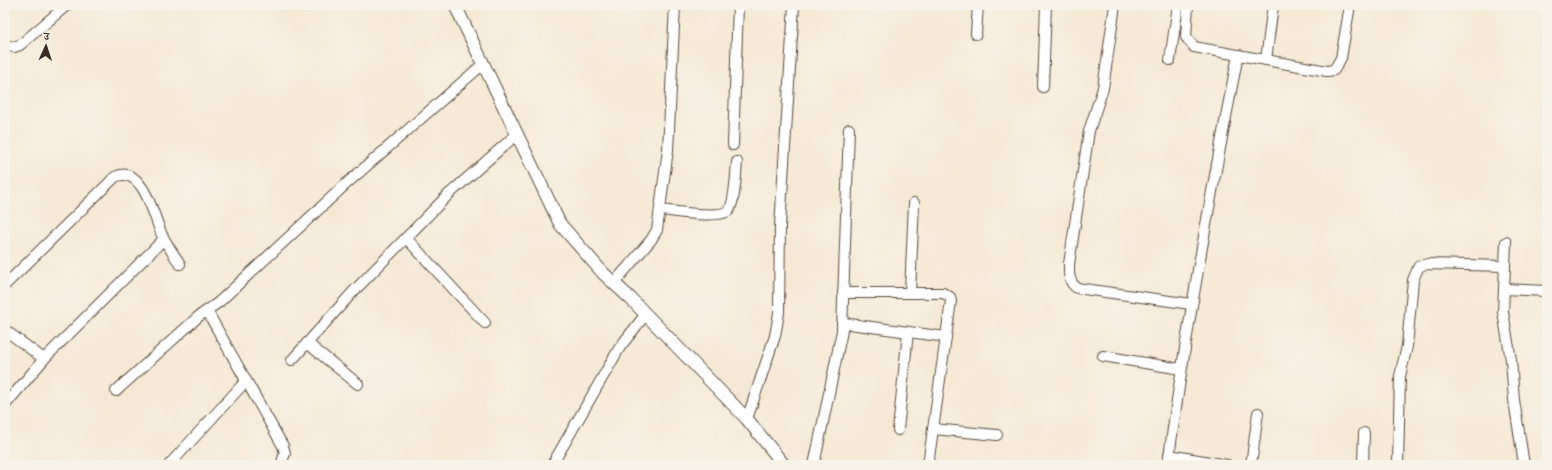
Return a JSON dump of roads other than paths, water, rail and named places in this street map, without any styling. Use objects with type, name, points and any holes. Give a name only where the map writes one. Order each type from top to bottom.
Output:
[{"type":"street","points":[[5,45],[14,47],[20,45],[66,5]]},
{"type":"street","points":[[455,5],[482,65],[560,224],[614,283],[747,418],[784,465]]},
{"type":"street","points":[[614,283],[657,230],[668,150],[675,5]]},
{"type":"street","points":[[733,145],[738,5]]},
{"type":"street","points":[[747,418],[775,336],[779,312],[780,226],[794,5]]},
{"type":"street","points":[[976,34],[978,5]]},
{"type":"street","points":[[1043,87],[1046,5]]},
{"type":"street","points":[[1115,5],[1102,94],[1089,131],[1069,264],[1070,279],[1072,284],[1077,288],[1191,304]]},
{"type":"street","points":[[1170,60],[1178,5]]},
{"type":"street","points":[[1188,5],[1185,31],[1186,37],[1190,44],[1194,47],[1327,71],[1334,70],[1341,58],[1350,5]]},
{"type":"street","points":[[1266,60],[1272,5]]},
{"type":"street","points":[[1227,465],[1169,460],[1181,369],[1203,232],[1238,55]]},
{"type":"street","points":[[116,391],[208,311],[346,184],[482,65]]},
{"type":"street","points":[[814,465],[835,365],[842,322],[849,130]]},
{"type":"street","points":[[292,360],[352,293],[448,195],[516,135]]},
{"type":"street","points":[[660,210],[708,214],[728,210],[732,204],[737,162]]},
{"type":"street","points":[[5,285],[115,177],[120,174],[131,177],[148,196],[164,239],[180,264]]},
{"type":"street","points":[[910,293],[914,203]]},
{"type":"street","points":[[406,238],[485,323]]},
{"type":"street","points":[[5,405],[44,359],[164,239]]},
{"type":"street","points":[[1506,242],[1504,316],[1511,360],[1514,400],[1524,465]]},
{"type":"street","points":[[1398,465],[1400,376],[1407,346],[1413,280],[1416,268],[1421,264],[1505,266]]},
{"type":"street","points":[[1504,289],[1547,291]]},
{"type":"street","points":[[843,293],[943,293],[950,297],[951,301],[928,465]]},
{"type":"street","points":[[208,311],[283,446],[285,453],[281,465]]},
{"type":"street","points":[[552,465],[620,347],[646,314]]},
{"type":"street","points":[[842,322],[946,337]]},
{"type":"street","points":[[5,330],[44,359]]},
{"type":"street","points":[[898,430],[908,332]]},
{"type":"street","points":[[307,343],[358,384]]},
{"type":"street","points":[[1102,356],[1181,369]]},
{"type":"street","points":[[169,465],[246,380]]},
{"type":"street","points":[[1251,465],[1258,413]]},
{"type":"street","points":[[933,429],[997,435]]},
{"type":"street","points":[[1363,465],[1364,433]]}]
